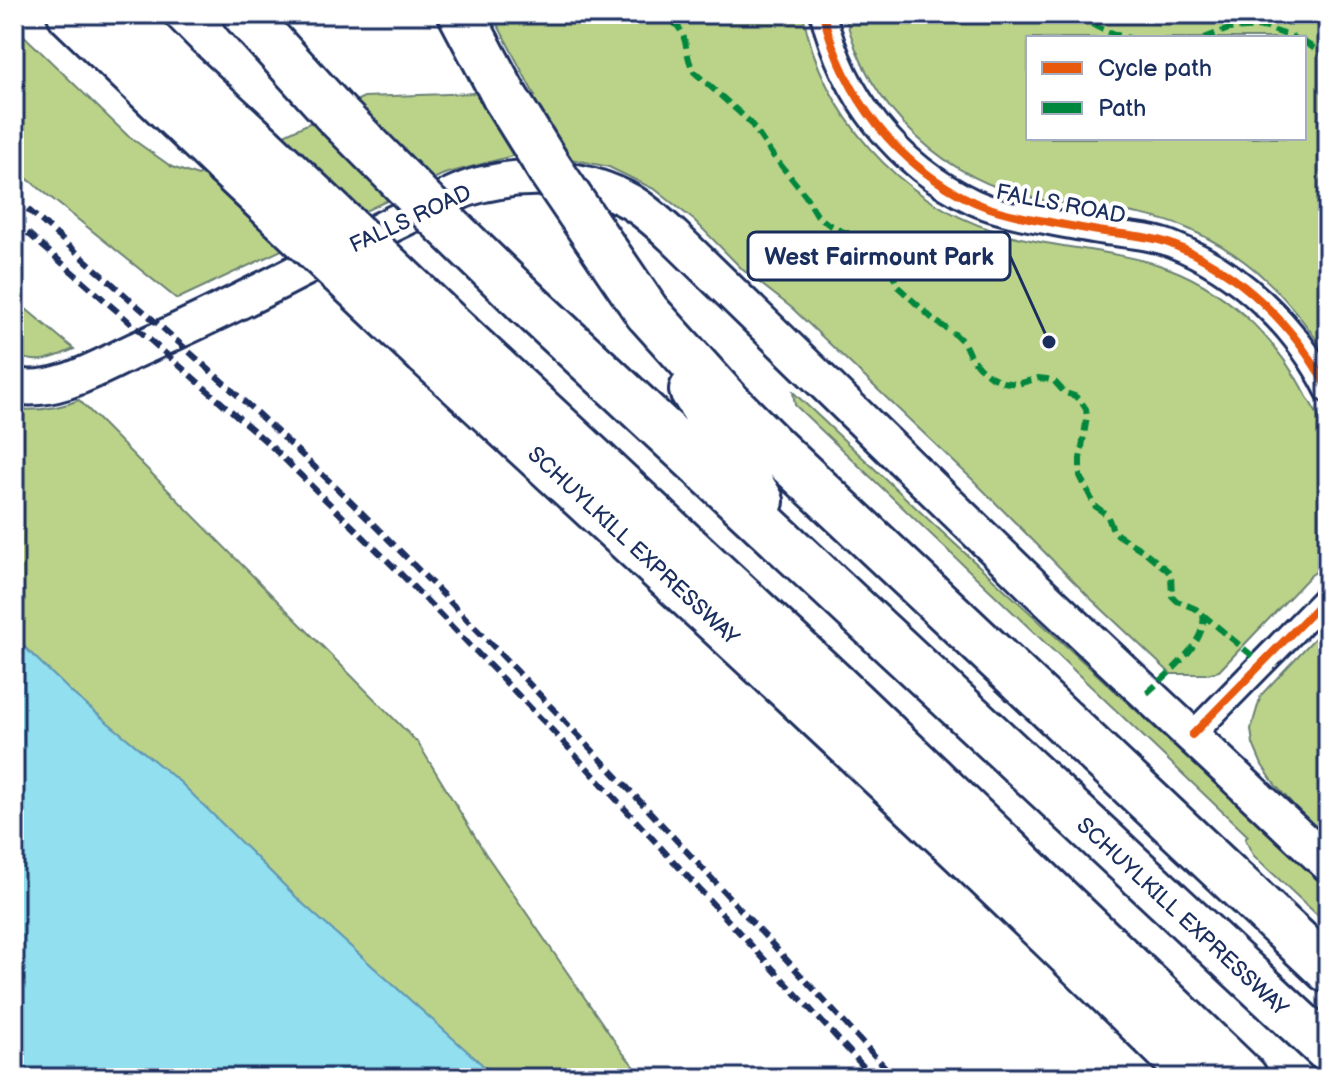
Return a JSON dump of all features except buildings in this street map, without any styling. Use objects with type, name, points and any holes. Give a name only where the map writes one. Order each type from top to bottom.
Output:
[{"type":"highway","points":[[70,14],[244,156],[443,345],[835,685],[1245,1078]]},
{"type":"highway","points":[[123,14],[174,66],[244,156]]},
{"type":"highway","points":[[158,14],[244,156]]},
{"type":"highway","name":"SCHUYLKILL EXPRESSWAY","points":[[245,14],[334,112],[528,304],[1328,1050]]},
{"type":"highway","points":[[461,14],[505,97],[647,312],[666,348],[792,551]]},
{"type":"highway","points":[[647,312],[763,437],[1328,970]]},
{"type":"highway","name":"SCHUYLKILL EXPRESSWAY","points":[[443,345],[626,537],[993,880],[1196,1078]]},
{"type":"highway","points":[[993,880],[1162,1078]]},
{"type":"main road","name":"FALLS ROAD","points":[[14,386],[29,389],[62,383],[251,297],[390,225],[482,184],[511,178],[542,177],[579,182],[612,192],[633,203],[673,236],[1039,592],[1328,864]]},
{"type":"street","name":"FALLS ROAD","points":[[823,14],[840,66],[868,114],[905,156],[929,175],[977,203],[1005,212],[1156,239],[1196,256],[1243,287],[1287,327],[1328,390]]},
{"type":"street","points":[[1192,735],[1328,596]]},
{"type":"green space","points":[[492,14],[803,14],[827,86],[847,118],[870,148],[897,175],[927,198],[960,217],[1015,237],[1116,254],[1181,273],[1225,299],[1263,334],[1294,375],[1327,435],[1328,563],[1310,576],[1219,671],[1171,674],[792,308],[743,270],[695,221],[656,190],[609,167],[552,155],[516,155],[444,174],[177,299],[14,168],[14,26],[128,136],[172,167],[198,176],[364,97],[476,93],[535,96]]},
{"type":"green space","points":[[845,14],[1328,14],[1328,356],[1285,299],[1252,268],[1214,241],[1155,218],[1042,200],[1007,191],[974,177],[944,159],[916,136],[892,110],[872,81],[856,49]]},
{"type":"green space","points":[[14,299],[74,349],[52,358],[36,360],[14,353]]},
{"type":"green space","points":[[793,392],[1328,887],[1328,925],[1253,855],[1245,839],[1248,836],[795,405]]},
{"type":"green space","points":[[79,400],[418,743],[485,853],[622,1052],[644,1078],[497,1078],[303,904],[181,783],[73,694],[14,637],[14,409],[47,409]]},
{"type":"green space","points":[[1328,624],[1328,839],[1276,786],[1262,765],[1253,744],[1251,729],[1261,695]]},
{"type":"water","points":[[14,637],[73,694],[181,783],[303,904],[497,1078],[14,1078]]},
{"type":"railway","points":[[14,197],[234,392],[362,513],[565,722],[895,1078]]},
{"type":"railway","points":[[14,221],[269,444],[401,574],[552,730],[874,1078]]},
{"type":"marked path","points":[[657,14],[676,24],[684,38],[694,72],[750,122],[817,215],[841,231],[872,240],[879,246],[897,286],[934,320],[956,335],[979,367],[1003,382],[1018,384],[1038,378],[1054,381],[1065,393],[1075,396],[1082,403],[1087,417],[1080,476],[1095,506],[1107,515],[1118,535],[1167,570],[1171,575],[1172,596],[1177,601],[1196,609],[1261,663]]},
{"type":"marked path","points":[[1077,14],[1121,36]]},
{"type":"marked path","points":[[1210,36],[1229,29],[1264,27],[1289,36]]},
{"type":"marked path","points":[[1306,43],[1328,57]]},
{"type":"marked path","points":[[1147,693],[1192,647],[1203,625],[1203,614]]},
{"type":"cycle path","points":[[823,14],[844,73],[859,100],[897,148],[920,169],[946,187],[991,209],[1075,227],[1155,239],[1196,255],[1242,285],[1263,303],[1299,344],[1328,390]]},
{"type":"cycle path","points":[[1192,735],[1328,596]]},
{"type":"place","name":"West Fairmount Park","points":[[1049,342]]}]
